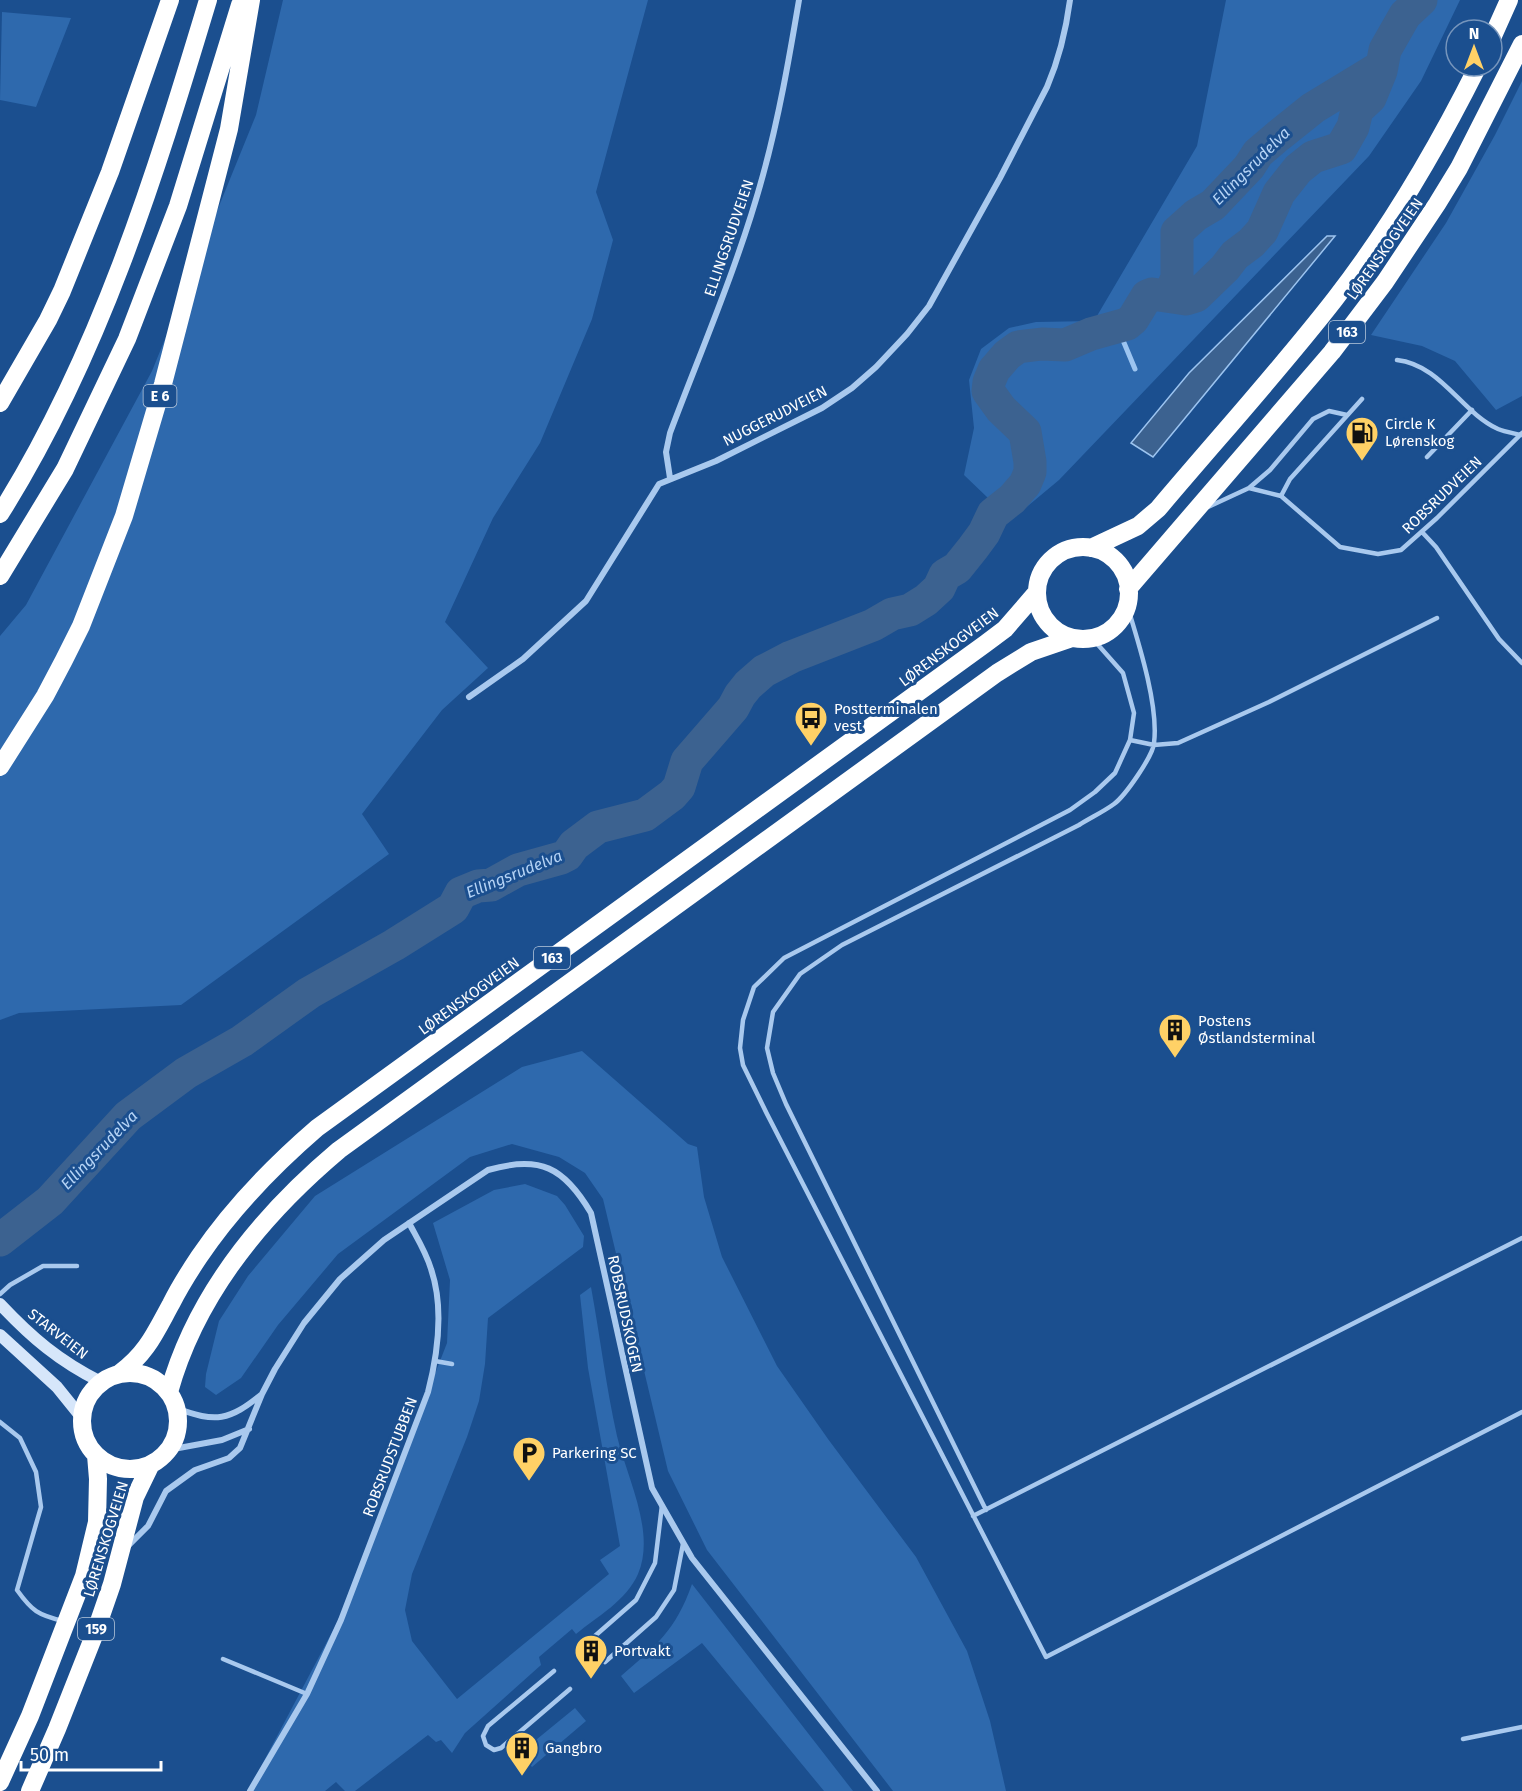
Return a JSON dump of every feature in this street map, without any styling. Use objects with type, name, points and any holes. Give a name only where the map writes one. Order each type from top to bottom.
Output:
[{"type":"highway","points":[[0,403],[62,291],[110,172],[170,0]]},
{"type":"highway","points":[[0,514],[35,453],[95,326],[147,190],[207,0]]},
{"type":"highway","points":[[0,576],[65,469],[127,339],[178,206],[242,0]]},
{"type":"highway","name":"E 6","points":[[0,767],[45,696],[81,626],[124,516],[163,384],[229,129],[251,0]]},
{"type":"highway","name":"LØRENSKOGVEIEN","points":[[1128,597],[1197,510],[1332,352],[1385,282],[1459,168],[1522,44]]},
{"type":"highway","name":"LØRENSKOGVEIEN","points":[[1091,548],[1138,526],[1158,509],[1307,333],[1392,219],[1436,147],[1472,78]]},
{"type":"highway","points":[[1091,548],[1112,558],[1126,577],[1128,597]]},
{"type":"highway","name":"163","points":[[1037,592],[1038,581],[1049,561],[1069,550],[1091,548]]},
{"type":"highway","points":[[1037,592],[1038,605],[1043,616],[1060,633],[1072,638]]},
{"type":"highway","name":"LØRENSKOGVEIEN","points":[[120,1373],[142,1354],[156,1335],[187,1276],[224,1223],[270,1171],[317,1128],[986,644],[1005,629],[1037,592]]},
{"type":"highway","name":"163","points":[[172,1400],[176,1365],[185,1342],[229,1268],[249,1239],[283,1202],[339,1150],[1003,668],[1031,652],[1072,638],[1092,638],[1114,627],[1122,616],[1128,597]]},
{"type":"highway","points":[[82,1419],[87,1398],[101,1382],[120,1373],[147,1376],[159,1383],[172,1400],[177,1430],[168,1450]]},
{"type":"highway","name":"159","points":[[82,1419],[85,1438],[96,1455]]},
{"type":"highway","name":"159","points":[[151,1464],[168,1450]]},
{"type":"highway","points":[[96,1455],[108,1464],[122,1468],[137,1468],[151,1464]]},
{"type":"highway","name":"LØRENSKOGVEIEN","points":[[0,1782],[30,1716],[84,1576],[98,1522],[96,1455]]},
{"type":"highway","name":"LØRENSKOGVEIEN","points":[[30,1791],[87,1653],[112,1584],[135,1497],[151,1464]]},
{"type":"street","name":"ELLINGSRUDVEIEN","points":[[670,478],[666,452],[670,433],[716,314],[763,174],[787,74],[799,0]]},
{"type":"street","name":"NUGGERUDVEIEN","points":[[468,697],[523,659],[586,601],[610,566],[659,484],[716,460],[822,408],[852,388],[876,367],[907,334],[929,306],[957,258],[1047,87],[1056,66],[1070,0]]},
{"type":"street","name":"ROBSRUDSKOGEN","points":[[121,1553],[148,1526],[166,1491],[195,1470],[229,1458],[240,1448],[262,1394],[304,1323],[318,1304],[360,1260],[409,1223],[488,1170],[507,1165],[529,1164],[561,1173],[581,1196],[591,1213],[652,1488],[692,1558],[877,1791]]},
{"type":"street","name":"ROBSRUDSTUBBEN","points":[[250,1791],[307,1694],[341,1620],[428,1392],[435,1361],[438,1322],[435,1285],[425,1254],[409,1223]]},
{"type":"street","name":"STARVEIEN","points":[[0,1304],[36,1340],[71,1366],[101,1382]]},
{"type":"street","points":[[0,1335],[57,1386],[82,1419]]},
{"type":"street","name":"ROBSRUDSKOGEN","points":[[172,1400],[193,1414],[221,1418],[237,1413],[262,1394]]},
{"type":"street","points":[[168,1450],[222,1440],[249,1429]]},
{"type":"lane","points":[[1397,360],[1409,362],[1446,384],[1472,410],[1498,429],[1521,434]]},
{"type":"lane","points":[[1249,488],[1281,496],[1290,479],[1362,399]]},
{"type":"lane","points":[[1427,457],[1472,410]]},
{"type":"lane","points":[[1197,510],[1222,502],[1249,488],[1270,470],[1313,419],[1329,411],[1347,415]]},
{"type":"lane","name":"ROBSRUDVEIEN","points":[[1281,496],[1340,546],[1378,554],[1401,550],[1521,434]]},
{"type":"lane","points":[[1422,532],[1436,547],[1499,639],[1522,663]]},
{"type":"lane","points":[[986,1510],[781,1094],[772,1073],[767,1048],[773,1012],[800,974],[842,945],[1079,825],[1116,802],[1139,774],[1154,745],[1153,709],[1128,597]]},
{"type":"lane","points":[[1130,740],[1154,745],[1178,743],[1236,718],[1437,618]]},
{"type":"lane","points":[[1092,638],[1122,673],[1134,713],[1130,740],[1115,773],[1095,792],[1070,810],[784,958],[754,987],[743,1020],[740,1048],[743,1065],[1046,1657],[1522,1412]]},
{"type":"lane","points":[[973,1516],[1522,1238]]},
{"type":"lane","points":[[0,1294],[10,1285],[43,1266],[77,1266]]},
{"type":"lane","points":[[435,1361],[452,1364]]},
{"type":"lane","points":[[0,1422],[20,1438],[36,1472],[41,1507],[16,1590],[29,1607],[44,1616],[66,1622]]},
{"type":"lane","points":[[588,1642],[636,1600],[641,1591],[655,1563],[662,1505]]},
{"type":"lane","points":[[605,1662],[656,1617],[674,1590],[683,1543]]},
{"type":"lane","points":[[223,1659],[307,1694]]},
{"type":"lane","points":[[554,1671],[488,1726],[483,1736],[486,1745],[494,1750],[501,1748],[570,1689]]},
{"type":"lane","points":[[1463,1738],[1522,1727]]},
{"type":"shaded area","points":[[283,0],[648,0],[596,192],[613,240],[592,319],[540,443],[493,518],[445,622],[488,668],[442,710],[362,814],[389,854],[181,1005],[19,1013],[0,1020],[0,636],[26,605],[152,371],[256,115]]},
{"type":"shaded area","points":[[1226,0],[1460,0],[1451,18],[1444,18],[1444,33],[1421,81],[1369,156],[1059,480],[1011,520],[964,475],[974,428],[969,380],[981,349],[1009,328],[1036,322],[1094,321],[1197,146]]},
{"type":"shaded area","points":[[2,12],[71,18],[36,107],[0,100]]},
{"type":"shaded area","points":[[1522,81],[1522,396],[1496,410],[1455,361],[1422,346],[1371,335],[1446,223]]},
{"type":"shaded area","points":[[1327,236],[1335,236],[1153,457],[1131,443],[1189,373]]},
{"type":"shaded area","points":[[582,1051],[688,1144],[697,1147],[704,1197],[722,1257],[777,1366],[916,1557],[967,1651],[990,1721],[1006,1791],[893,1791],[707,1550],[668,1471],[603,1199],[585,1173],[559,1157],[512,1144],[470,1157],[338,1254],[278,1325],[241,1378],[216,1395],[205,1387],[219,1321],[248,1276],[315,1196],[522,1067]]},
{"type":"shaded area","points":[[525,1184],[557,1196],[584,1236],[583,1247],[488,1318],[485,1364],[479,1401],[467,1437],[412,1574],[405,1610],[412,1641],[457,1699],[609,1574],[600,1560],[620,1546],[588,1368],[580,1295],[591,1287],[617,1436],[642,1523],[643,1558],[638,1574],[633,1584],[611,1607],[576,1634],[572,1629],[539,1657],[541,1665],[465,1733],[452,1753],[441,1740],[436,1742],[428,1735],[355,1791],[345,1791],[336,1782],[325,1791],[248,1791],[340,1617],[447,1343],[450,1280],[433,1223],[494,1190]]},
{"type":"shaded area","points":[[692,1584],[853,1791],[824,1791],[702,1643],[634,1693],[621,1676],[664,1636],[679,1614]]},
{"type":"shaded area","points":[[575,1708],[586,1721],[532,1767],[520,1753]]},
{"type":"waterway","name":"Ellingsrudelva","points":[[0,1240],[50,1201],[128,1116],[186,1073],[242,1041],[309,993],[394,945],[453,908],[461,893],[478,886],[491,885],[518,870],[561,858],[598,827],[645,815],[672,795],[679,787],[687,761],[733,708],[748,685],[764,671],[791,657],[873,625],[892,614],[910,610],[926,600],[939,588],[945,575],[957,568],[984,533],[993,514],[1012,499],[1025,484],[1030,472],[1025,432],[1001,409],[988,391],[994,370],[1007,355],[1018,347],[1042,344],[1065,345],[1091,334],[1127,324],[1133,319],[1147,296],[1152,294],[1186,299],[1196,296],[1235,255],[1262,231],[1279,193],[1298,169],[1313,157],[1341,148],[1353,127],[1357,110],[1370,98],[1381,71],[1385,50],[1405,15],[1421,0]]},
{"type":"waterway","name":"Ellingsrudelva","points":[[1169,296],[1177,278],[1177,232],[1196,215],[1213,205],[1249,167],[1258,153],[1278,136],[1313,108],[1382,66]]},
{"type":"waterway","points":[[1117,326],[1135,369]]},
{"type":"place","name":"Circle K Lørenskog","points":[[1362,462]]},
{"type":"place","name":"Postterminalen vest","points":[[811,747]]},
{"type":"place","name":"Postens Østlandsterminal","points":[[1175,1059]]},
{"type":"place","name":"Parkering SC","points":[[529,1482]]},
{"type":"place","name":"Portvakt","points":[[591,1680]]},
{"type":"place","name":"Gangbro","points":[[522,1777]]}]
